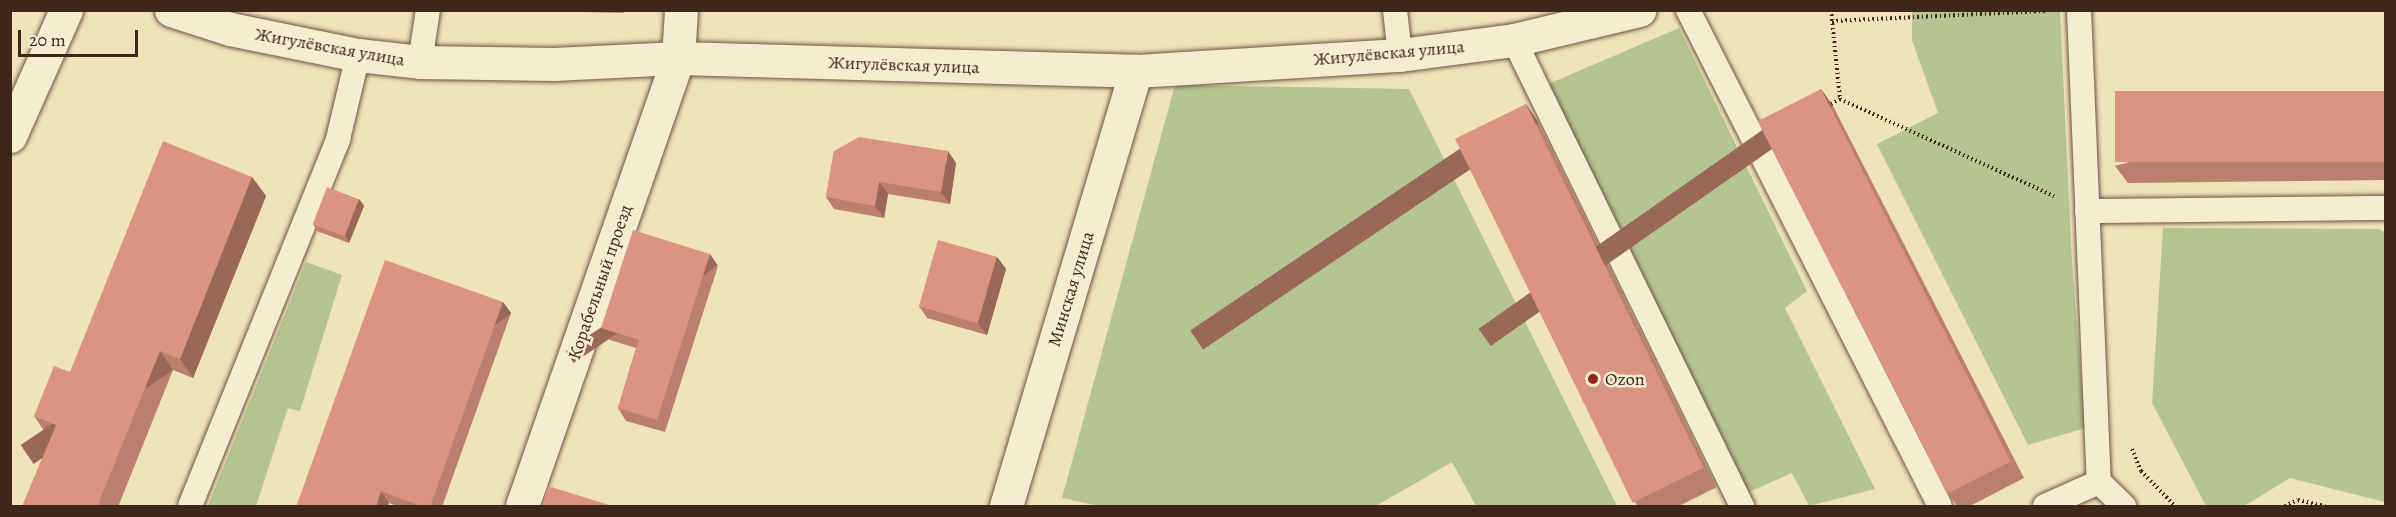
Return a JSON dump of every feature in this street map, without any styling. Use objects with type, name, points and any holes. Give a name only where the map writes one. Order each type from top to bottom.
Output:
[{"type":"street","points":[[10,136],[66,10]]},
{"type":"street","name":"Жигулёвская улица","points":[[171,10],[230,29],[358,55],[420,62],[554,64],[678,58],[1136,71],[1400,55],[1514,40],[1639,10]]},
{"type":"street","name":"Корабельный проезд","points":[[522,507],[678,58],[681,10]]},
{"type":"street","name":"Минская улица","points":[[1006,507],[1136,71]]},
{"type":"lane","points":[[420,62],[428,10]]},
{"type":"lane","points":[[1395,10],[1400,55]]},
{"type":"lane","points":[[1688,10],[1940,507]]},
{"type":"lane","points":[[2079,10],[2099,482],[2124,507]]},
{"type":"lane","points":[[1514,40],[1742,507]]},
{"type":"lane","points":[[190,507],[338,139],[358,55]]},
{"type":"lane","points":[[2087,211],[2385,208]]},
{"type":"lane","points":[[2045,507],[2099,482]]},
{"type":"path","points":[[1831,10],[1840,99]]},
{"type":"path","points":[[1832,21],[2046,10]]},
{"type":"path","points":[[1840,99],[2087,211]]},
{"type":"path","points":[[1819,110],[1840,99]]},
{"type":"path","points":[[2285,507],[2298,500],[2325,507]]},
{"type":"green space","points":[[1912,11],[2060,11],[2072,263],[2085,428],[2028,445],[1877,144],[1938,113],[1912,40]]},
{"type":"green space","points":[[1679,28],[1807,291],[1785,308],[1875,489],[1809,506],[1792,473],[1740,496],[1546,85]]},
{"type":"green space","points":[[1175,85],[1409,89],[1617,506],[1476,506],[1452,462],[1376,506],[1099,506],[1062,498]]},
{"type":"green space","points":[[2163,228],[2380,229],[2385,233],[2385,502],[2290,478],[2244,506],[2206,506],[2152,403]]},
{"type":"green space","points":[[306,262],[342,275],[300,411],[288,408],[256,506],[208,506]]},
{"type":"building","points":[[1821,89],[2011,461],[1948,494],[1758,121]]},
{"type":"building","points":[[2115,91],[2385,91],[2385,162],[2115,162]]},
{"type":"building","points":[[1526,104],[1704,468],[1633,503],[1455,139]]},
{"type":"building","points":[[859,137],[948,151],[941,192],[879,182],[875,206],[826,197],[834,151]]},
{"type":"building","points":[[163,141],[252,177],[180,359],[160,351],[97,507],[22,507],[56,425],[34,416],[54,366],[70,372]]},
{"type":"building","points":[[327,187],[359,199],[344,237],[313,224]]},
{"type":"building","points":[[633,230],[710,254],[657,420],[618,408],[639,340],[601,328]]},
{"type":"building","points":[[938,240],[997,257],[978,323],[919,306]]},
{"type":"building","points":[[385,260],[503,302],[430,507],[423,507],[381,491],[376,507],[296,507]]},
{"type":"building","points":[[548,486],[609,505],[609,507],[542,507]]},
{"type":"place","name":"Ozon","points":[[1593,379]]}]
